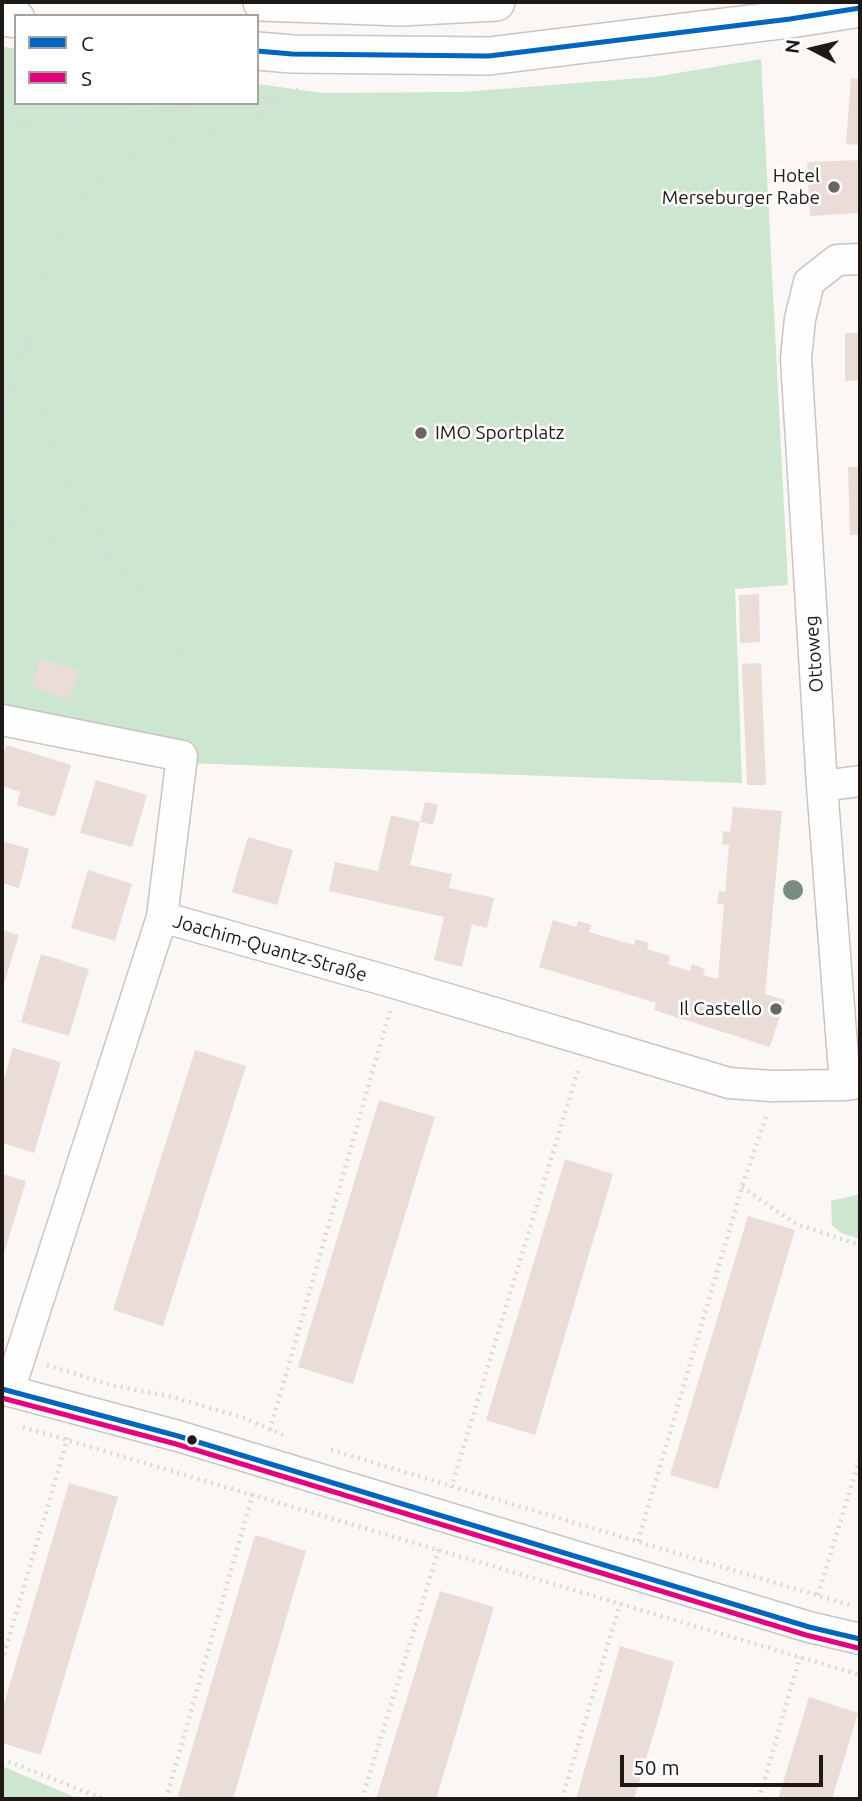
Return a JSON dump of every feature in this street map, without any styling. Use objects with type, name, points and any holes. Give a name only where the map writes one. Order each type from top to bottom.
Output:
[{"type":"main road","points":[[262,2],[401,7],[496,2]]},
{"type":"main road","points":[[259,51],[489,56],[860,8]]},
{"type":"street","name":"Ottoweg","points":[[852,1084],[822,786],[796,358],[800,319],[809,282],[837,260],[860,259]]},
{"type":"street","points":[[2,720],[182,756],[162,918]]},
{"type":"street","points":[[822,786],[860,781]]},
{"type":"street","name":"Joachim-Quantz-Straße","points":[[5,1390],[20,1357],[162,918],[398,984],[729,1083],[771,1086],[852,1084]]},
{"type":"street","points":[[5,1390],[178,1436],[809,1627],[860,1639]]},
{"type":"path","points":[[2,420],[52,248],[77,204],[117,163],[160,143],[259,119],[282,98]]},
{"type":"path","points":[[2,127],[212,105]]},
{"type":"path","points":[[28,336],[42,408],[63,473],[114,558],[162,615],[182,653],[192,690],[195,756],[182,756]]},
{"type":"path","points":[[2,520],[40,536],[114,558]]},
{"type":"path","points":[[166,1799],[398,984]]},
{"type":"path","points":[[362,1799],[438,1550],[452,1486],[587,1040]]},
{"type":"path","points":[[562,1799],[742,1187],[769,1108],[771,1086]]},
{"type":"path","points":[[742,1187],[796,1224],[860,1245]]},
{"type":"path","points":[[20,1357],[115,1386],[169,1396],[244,1418],[292,1438]]},
{"type":"path","points":[[2,1661],[76,1409]]},
{"type":"path","points":[[15,1424],[860,1675]]},
{"type":"path","points":[[318,1446],[860,1608]]},
{"type":"path","points":[[2,1759],[104,1799]]},
{"type":"green space","name":"IMO Sportplatz","points":[[2,46],[14,49],[14,105],[259,105],[259,84],[323,93],[463,92],[654,77],[761,59],[788,585],[735,589],[742,783],[187,763],[2,706]]},
{"type":"green space","points":[[860,1194],[860,1239],[841,1233],[832,1225],[831,1201]]},
{"type":"green space","points":[[2,1766],[79,1799],[2,1799]]},
{"type":"building","points":[[851,78],[860,79],[860,145],[846,144]]},
{"type":"building","name":"Hotel Merseburger Rabe","points":[[860,160],[860,213],[810,216],[807,162]]},
{"type":"building","points":[[845,333],[860,333],[860,380],[845,381]]},
{"type":"building","points":[[848,467],[860,467],[860,535],[850,535]]},
{"type":"building","points":[[759,594],[760,642],[740,643],[739,595]]},
{"type":"building","points":[[40,659],[78,670],[69,699],[32,687]]},
{"type":"building","points":[[761,663],[766,785],[747,785],[742,664]]},
{"type":"building","points":[[6,745],[71,765],[55,817],[17,805],[20,792],[2,786],[2,760]]},
{"type":"building","points":[[96,780],[147,795],[132,847],[80,833]]},
{"type":"building","points":[[425,802],[438,805],[433,825],[420,822]]},
{"type":"building","points":[[733,807],[782,811],[765,994],[785,1000],[770,1047],[654,1010],[656,1003],[539,967],[553,920],[576,927],[578,921],[592,925],[589,932],[634,945],[636,939],[649,943],[647,949],[670,956],[668,964],[690,971],[692,964],[705,969],[703,975],[718,979],[724,904],[717,904],[719,891],[725,892],[729,845],[722,844],[723,831],[730,832]]},
{"type":"building","points":[[391,815],[420,822],[410,865],[452,874],[449,888],[494,898],[487,928],[472,924],[462,967],[434,960],[444,917],[329,891],[335,862],[378,871]]},
{"type":"building","points":[[248,837],[293,850],[277,905],[232,892]]},
{"type":"building","points":[[2,841],[29,849],[19,888],[2,883]]},
{"type":"building","points":[[88,870],[132,884],[115,941],[71,928]]},
{"type":"building","points":[[2,930],[19,935],[2,990]]},
{"type":"building","points":[[41,954],[89,969],[69,1036],[21,1022]]},
{"type":"building","points":[[13,1048],[61,1062],[34,1153],[2,1143],[2,1086]]},
{"type":"building","points":[[195,1050],[246,1066],[163,1326],[113,1310]]},
{"type":"building","points":[[379,1100],[435,1117],[353,1384],[298,1367]]},
{"type":"building","points":[[565,1159],[613,1174],[535,1435],[486,1420]]},
{"type":"building","points":[[2,1174],[26,1181],[2,1260]]},
{"type":"building","points":[[748,1216],[795,1230],[718,1489],[670,1475]]},
{"type":"building","points":[[69,1483],[118,1497],[41,1755],[2,1743],[2,1711]]},
{"type":"building","points":[[255,1535],[306,1551],[233,1799],[188,1799],[178,1796]]},
{"type":"building","points":[[440,1591],[494,1607],[436,1799],[376,1799]]},
{"type":"building","points":[[620,1646],[674,1662],[659,1716],[634,1799],[576,1799]]},
{"type":"building","points":[[809,1697],[858,1713],[832,1799],[778,1799]]},
{"type":"transit line","name":"C","points":[[259,51],[292,54],[489,56],[860,8]]},
{"type":"transit line","name":"C","points":[[2,1389],[178,1436],[809,1627],[860,1639]]},
{"type":"transit line","name":"S","points":[[2,1398],[176,1444],[806,1635],[858,1648]]},
{"type":"place","name":"Hotel Merseburger Rabe","points":[[834,187]]},
{"type":"place","name":"IMO Sportplatz","points":[[421,433]]},
{"type":"place","name":"Il Castello","points":[[776,1009]]}]
